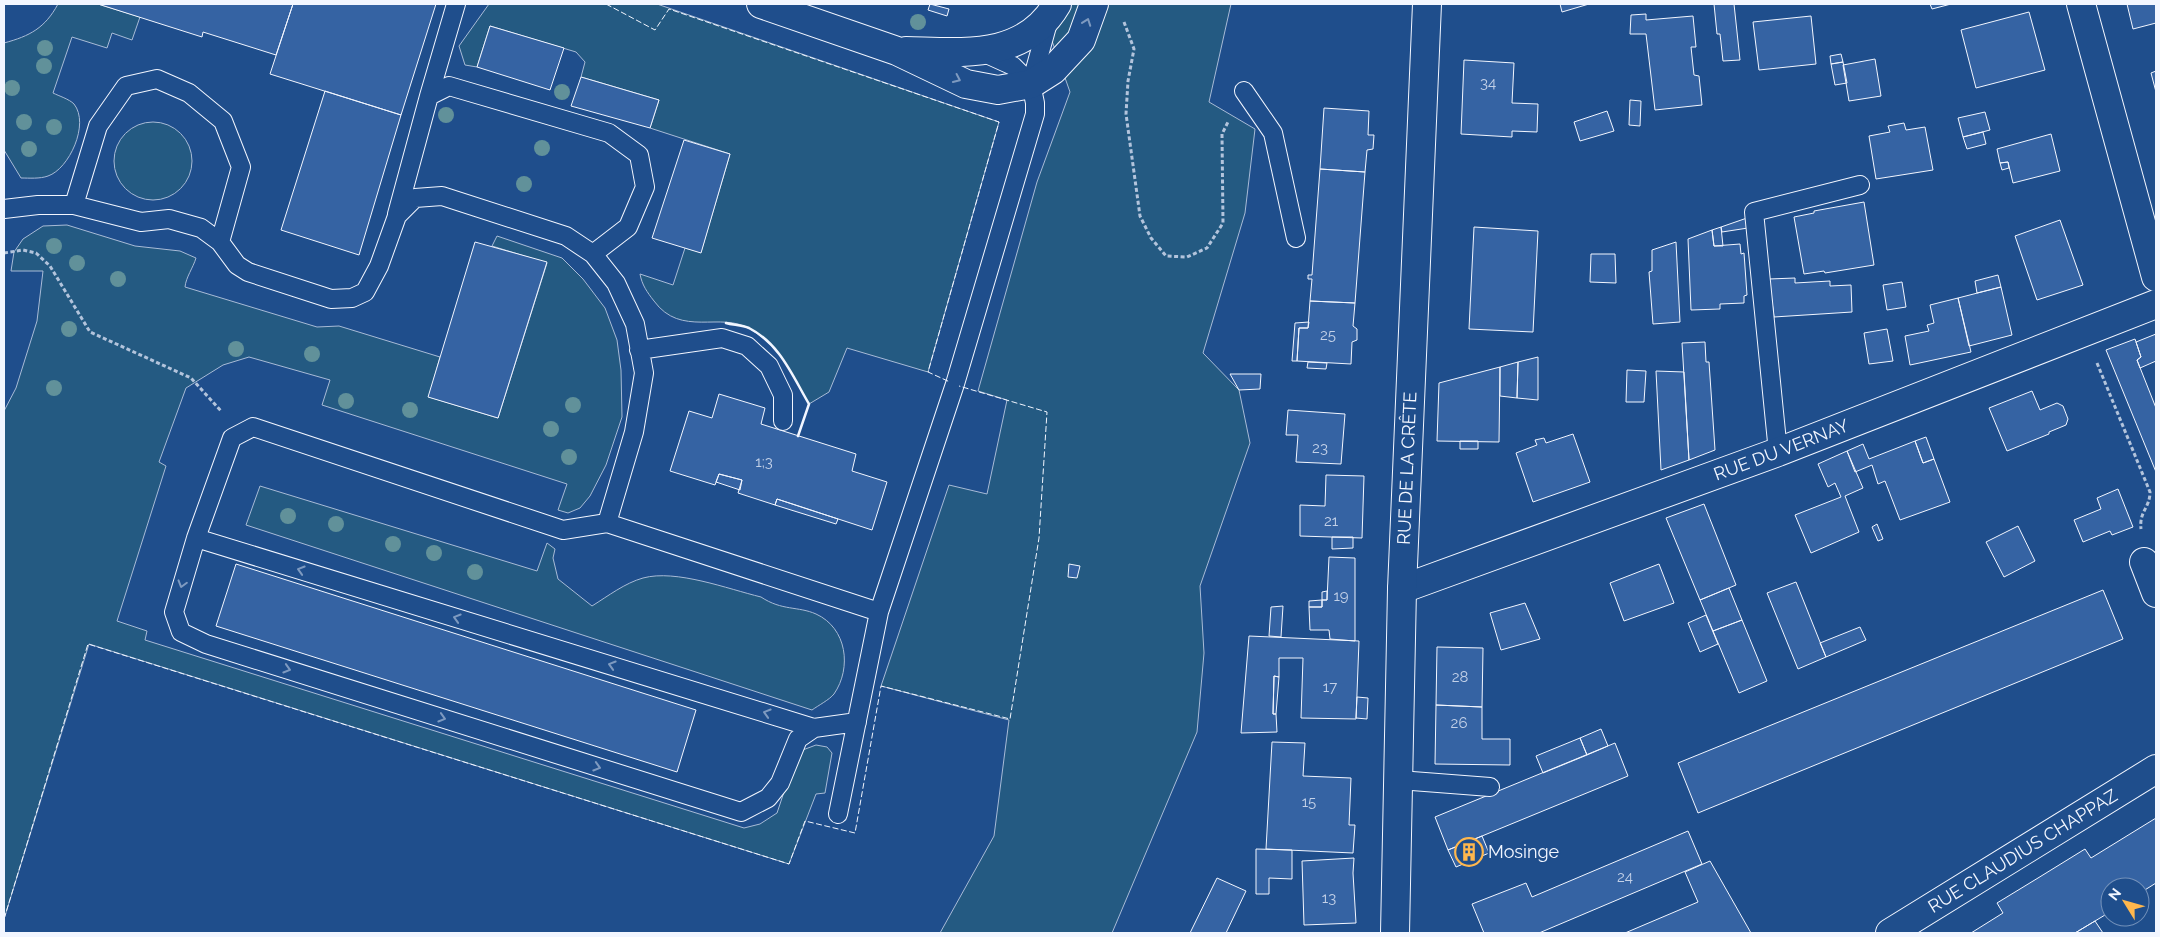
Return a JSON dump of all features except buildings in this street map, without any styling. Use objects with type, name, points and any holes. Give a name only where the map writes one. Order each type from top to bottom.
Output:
[{"type":"street","points":[[761,4],[897,51],[966,84],[998,90],[1031,84],[1053,70],[1081,40],[1094,4]]},
{"type":"street","name":"RUE DE LA CRÊTE","points":[[1396,933],[1402,589],[1427,4]]},
{"type":"street","points":[[2081,4],[2156,277]]},
{"type":"street","points":[[897,51],[982,52],[1020,41],[1054,9]]},
{"type":"street","name":"RUE DU VERNAY","points":[[1402,589],[1778,452],[2156,304]]},
{"type":"street","points":[[2144,562],[2156,593]]},
{"type":"street","name":"RUE CLAUDIUS CHAPPAZ","points":[[1890,933],[2156,769]]},
{"type":"lane","points":[[4,209],[38,205],[74,205],[141,222],[169,219],[202,228],[220,242],[237,265],[248,272],[331,299],[352,298],[365,292],[380,266],[397,216],[456,4]]},
{"type":"lane","points":[[838,814],[879,612],[955,384],[1035,114],[1031,84],[1054,9]]},
{"type":"lane","points":[[982,52],[1013,66],[1031,84]]},
{"type":"lane","points":[[74,205],[98,126],[126,86],[157,79],[189,93],[223,121],[240,167],[220,242]]},
{"type":"lane","points":[[429,96],[449,86],[609,133],[639,155],[645,187],[628,227],[593,254]]},
{"type":"lane","points":[[1244,91],[1273,133],[1296,238]]},
{"type":"lane","points":[[1778,452],[1754,212],[1860,185]]},
{"type":"lane","points":[[397,216],[415,198],[442,196],[566,236],[593,254],[616,283],[635,324],[644,373],[634,432],[607,523]]},
{"type":"lane","points":[[639,350],[722,338],[747,346],[769,366],[783,396],[783,421]]},
{"type":"lane","points":[[814,728],[798,740],[780,783],[768,798],[741,812],[206,644],[181,632],[174,612],[196,538],[232,438],[253,427],[563,530],[607,523],[879,612]]},
{"type":"lane","points":[[196,538],[814,728],[857,722]]},
{"type":"lane","points":[[1399,780],[1490,787]]},
{"type":"path","points":[[1124,21],[1134,49],[1128,81],[1126,114],[1140,216],[1151,238],[1166,256],[1187,257],[1207,248],[1223,223],[1222,134],[1244,91]]},
{"type":"path","points":[[4,252],[23,250],[36,253],[50,266],[90,332],[191,378],[241,432]]},
{"type":"path","points":[[2084,331],[2150,492],[2150,499],[2140,521],[2144,562]]},
{"type":"shaded area","points":[[58,4],[98,4],[140,17],[132,40],[112,33],[107,48],[72,37],[53,93],[72,102],[78,113],[80,123],[75,145],[63,165],[56,172],[42,178],[21,178],[4,150],[4,43],[36,30],[48,19]]},
{"type":"shaded area","points":[[489,4],[657,4],[999,122],[928,372],[847,348],[829,392],[809,404],[778,353],[750,329],[739,324],[727,322],[689,321],[676,318],[665,312],[647,291],[640,274],[673,285],[685,248],[701,252],[730,154],[650,128],[659,100],[581,77],[585,62],[576,52],[490,26],[477,67],[465,65],[459,46]]},
{"type":"shaded area","points":[[1039,4],[1231,4],[1209,102],[1255,129],[1245,213],[1203,353],[1239,390],[1250,443],[1200,586],[1204,653],[1197,732],[1112,933],[940,933],[994,836],[1009,720],[881,686],[949,485],[987,494],[1007,400],[978,391],[1037,182],[1070,92]]},
{"type":"shaded area","points":[[153,122],[168,125],[181,133],[189,146],[192,161],[189,176],[181,189],[168,197],[153,200],[138,197],[125,189],[117,176],[114,161],[117,146],[125,133],[138,125]]},
{"type":"shaded area","points":[[67,225],[135,246],[180,251],[196,258],[185,287],[317,327],[339,326],[440,357],[429,397],[498,418],[547,263],[492,246],[497,236],[562,258],[583,279],[605,308],[617,340],[621,370],[622,417],[606,465],[590,496],[580,508],[568,513],[558,510],[567,484],[322,405],[330,380],[249,357],[223,365],[186,388],[159,462],[166,466],[117,621],[147,631],[145,640],[744,828],[760,824],[777,813],[793,765],[800,751],[816,745],[827,747],[832,753],[825,793],[816,794],[789,864],[89,644],[4,919],[4,411],[16,388],[37,321],[43,271],[11,271],[14,252],[23,239],[43,226]]},
{"type":"shaded area","points":[[260,486],[537,571],[547,543],[555,549],[553,558],[558,579],[592,606],[636,580],[656,576],[671,576],[718,585],[761,597],[776,604],[816,614],[826,620],[840,639],[844,661],[840,684],[832,696],[812,710],[246,525]]},
{"type":"fence","points":[[606,4],[655,30],[669,9],[999,122],[928,372],[950,382]]},
{"type":"fence","points":[[4,919],[88,644],[789,864],[805,821],[855,833],[881,686],[1010,719],[1039,538],[1047,412],[959,386]]},
{"type":"wall","points":[[726,323],[749,328],[760,335],[777,351],[791,371],[809,404],[798,436]]},
{"type":"place","name":"Mosinge","points":[[1469,852]]}]
